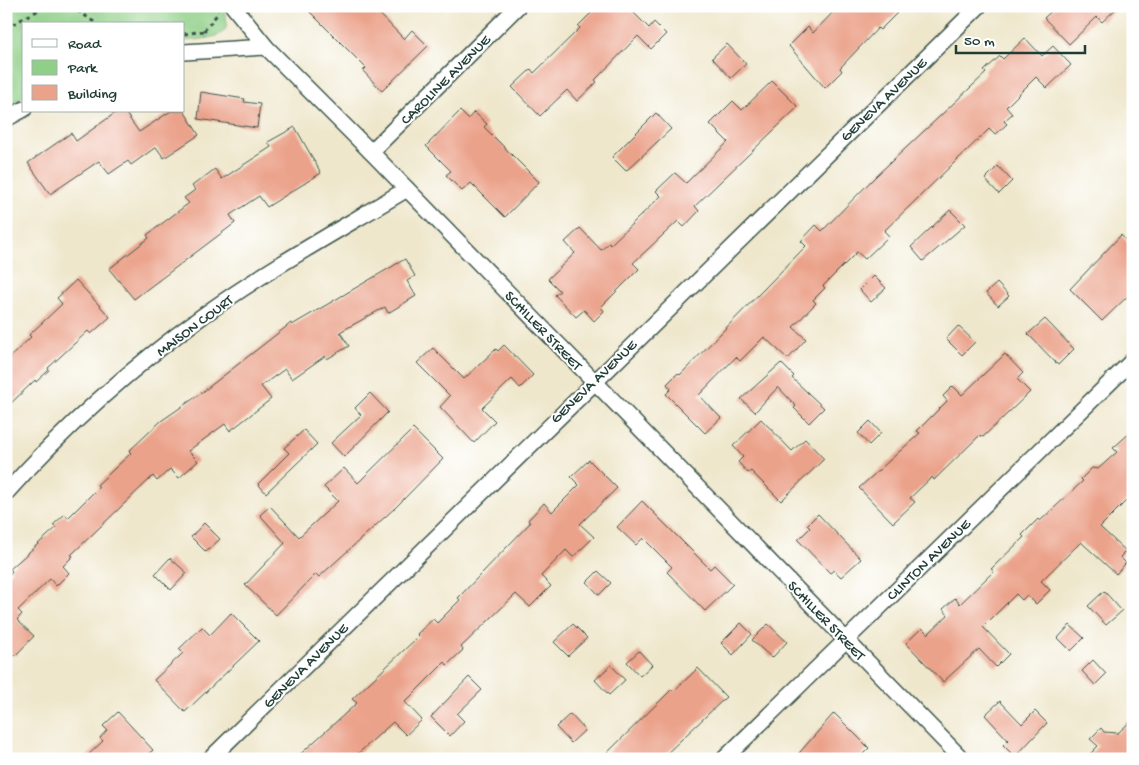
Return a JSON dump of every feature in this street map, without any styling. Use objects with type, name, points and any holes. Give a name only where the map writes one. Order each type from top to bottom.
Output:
[{"type":"street","name":"SCHILLER STREET","points":[[233,6],[266,47],[371,152],[962,759]]},
{"type":"street","name":"CAROLINE AVENUE","points":[[371,152],[518,6]]},
{"type":"street","name":"GENEVA AVENUE","points":[[210,759],[979,6]]},
{"type":"street","points":[[185,52],[266,47]]},
{"type":"street","points":[[6,119],[22,110]]},
{"type":"street","name":"MAISON COURT","points":[[6,493],[70,427],[120,382],[204,315],[284,263],[407,189]]},
{"type":"street","name":"CLINTON AVENUE","points":[[724,759],[1133,360]]},
{"type":"path","points":[[6,28],[46,6]]},
{"type":"path","points":[[71,6],[94,22]]},
{"type":"path","points":[[204,31],[223,6]]},
{"type":"green space","points":[[6,6],[221,6],[226,17],[227,25],[224,31],[218,35],[210,38],[185,41],[185,22],[22,22],[22,98],[6,107]]},
{"type":"building","points":[[304,6],[372,6],[404,39],[412,30],[428,46],[382,91],[363,71],[366,68]]},
{"type":"building","points":[[598,6],[627,6],[649,28],[654,22],[666,34],[651,49],[638,36],[595,80],[597,82],[577,101],[567,90],[540,116],[512,87],[531,69],[534,73],[580,28],[578,26]]},
{"type":"building","points":[[839,6],[904,6],[880,30],[878,28],[840,68],[842,71],[825,88],[789,46],[808,27],[813,33]]},
{"type":"building","points":[[1057,6],[1119,6],[1102,22],[1097,17],[1069,44],[1044,18]]},
{"type":"building","points":[[1025,38],[1042,56],[1053,46],[1071,65],[1047,88],[1036,77],[1006,107],[1012,114],[1004,121],[1007,124],[995,135],[989,129],[884,231],[889,236],[865,259],[857,252],[823,286],[825,288],[813,300],[816,303],[793,327],[806,339],[788,359],[764,337],[740,361],[736,357],[699,395],[721,418],[705,433],[666,394],[671,389],[667,384],[678,373],[680,375],[806,246],[801,241],[816,225],[822,231],[876,176],[986,73],[984,71],[1000,56],[1003,59]]},
{"type":"building","points":[[727,44],[746,64],[731,78],[712,58]]},
{"type":"building","points":[[772,81],[798,107],[695,206],[699,211],[684,227],[678,221],[633,263],[639,269],[601,307],[604,311],[594,321],[584,310],[576,317],[555,295],[560,291],[548,279],[575,253],[565,242],[580,228],[601,250],[609,243],[610,245],[661,196],[656,191],[675,173],[686,183],[728,142],[710,124],[733,101],[742,110]]},
{"type":"building","points":[[201,92],[245,99],[244,102],[260,104],[257,128],[198,119]]},
{"type":"building","points":[[460,111],[468,119],[474,112],[487,124],[484,127],[539,182],[505,217],[471,183],[462,191],[446,175],[451,171],[426,146]]},
{"type":"building","points":[[117,112],[125,112],[139,132],[169,112],[185,112],[199,135],[164,158],[156,147],[131,165],[128,161],[109,174],[99,161],[50,194],[28,163],[71,133],[76,141]]},
{"type":"building","points":[[656,113],[671,129],[626,171],[612,157]]},
{"type":"building","points":[[295,127],[321,173],[267,207],[259,196],[230,215],[235,223],[134,299],[109,269],[149,238],[147,235],[189,203],[184,198],[195,190],[192,186],[215,169],[222,179],[271,147],[268,142]]},
{"type":"building","points":[[998,166],[1012,181],[999,194],[985,179]]},
{"type":"building","points":[[950,210],[965,225],[923,261],[911,247]]},
{"type":"building","points":[[1121,235],[1133,248],[1133,291],[1102,321],[1070,289]]},
{"type":"building","points":[[405,259],[415,276],[407,281],[416,296],[388,313],[385,307],[340,332],[349,346],[327,359],[325,356],[292,379],[285,369],[261,386],[271,399],[230,431],[225,424],[188,451],[198,461],[179,478],[170,469],[157,481],[153,476],[71,555],[73,556],[63,566],[69,573],[56,586],[50,579],[18,610],[22,614],[17,620],[34,636],[15,656],[6,649],[6,578],[12,571],[10,569],[56,528],[53,525],[65,514],[68,518],[99,487],[97,485],[131,453],[129,451],[161,421],[200,394],[291,323],[292,325]]},
{"type":"building","points":[[874,276],[886,288],[871,302],[860,290]]},
{"type":"building","points":[[76,280],[110,317],[91,334],[88,331],[48,368],[49,370],[36,382],[35,380],[6,408],[6,361],[31,337],[29,335],[62,304],[57,298]]},
{"type":"building","points":[[997,283],[1009,296],[998,306],[986,293]]},
{"type":"building","points":[[1045,319],[1074,349],[1058,365],[1028,334]]},
{"type":"building","points":[[958,326],[975,342],[962,355],[946,339]]},
{"type":"building","points":[[504,345],[533,375],[520,388],[512,379],[482,408],[495,421],[474,443],[440,407],[450,396],[417,363],[433,348],[464,379],[496,349],[498,351]]},
{"type":"building","points":[[1005,354],[1023,373],[1017,379],[1030,392],[983,437],[980,435],[934,480],[932,477],[910,498],[915,502],[893,523],[859,488],[920,433],[917,431],[947,401],[943,396],[953,386],[962,395]]},
{"type":"building","points":[[781,363],[794,376],[792,378],[824,408],[809,423],[794,408],[796,406],[778,387],[755,412],[741,399]]},
{"type":"building","points":[[370,393],[388,412],[344,457],[331,443],[361,415],[355,408]]},
{"type":"building","points":[[761,419],[792,451],[805,439],[824,459],[781,501],[751,471],[748,473],[738,462],[743,457],[733,446]]},
{"type":"building","points":[[870,421],[881,433],[869,445],[858,433]]},
{"type":"building","points":[[413,429],[443,459],[396,507],[319,577],[316,574],[276,615],[245,585],[285,543],[260,515],[270,506],[299,537],[338,501],[324,487],[344,468],[358,483]]},
{"type":"building","points":[[304,430],[317,444],[266,493],[258,484],[289,453],[284,448]]},
{"type":"building","points":[[1133,430],[1133,494],[1100,527],[1126,551],[1120,557],[1126,563],[1116,574],[1081,542],[1041,581],[1050,590],[1036,604],[1027,595],[1022,600],[1016,594],[983,627],[1009,654],[996,667],[979,649],[943,682],[906,643],[922,628],[928,634],[948,615],[943,609],[955,598],[960,604],[994,571],[991,569],[1024,537],[1022,535],[1083,481],[1081,479],[1092,468],[1098,469],[1117,452],[1113,448]]},
{"type":"building","points":[[589,460],[617,488],[580,524],[594,537],[573,557],[566,550],[541,576],[551,586],[530,607],[516,594],[461,647],[463,650],[447,665],[445,662],[405,702],[422,720],[406,735],[393,722],[352,759],[295,759],[357,703],[352,699],[419,636],[417,634],[433,619],[437,623],[460,600],[458,598],[530,523],[528,520],[544,503],[552,512],[579,485],[571,477]]},
{"type":"building","points":[[642,501],[710,569],[714,565],[733,584],[705,611],[667,572],[672,567],[643,538],[636,545],[617,527]]},
{"type":"building","points":[[818,514],[861,559],[841,577],[834,570],[830,573],[798,540],[810,528],[807,525]]},
{"type":"building","points":[[204,523],[220,539],[206,552],[191,537]]},
{"type":"building","points":[[170,558],[187,573],[171,590],[155,574]]},
{"type":"building","points":[[598,571],[611,583],[599,595],[587,582]]},
{"type":"building","points":[[1104,591],[1122,611],[1106,625],[1088,606]]},
{"type":"building","points":[[231,613],[259,641],[185,712],[154,680],[183,653],[179,649],[202,627],[210,635]]},
{"type":"building","points":[[741,623],[752,634],[733,655],[721,643]]},
{"type":"building","points":[[573,624],[587,638],[568,656],[554,642]]},
{"type":"building","points":[[768,624],[787,642],[772,658],[752,640]]},
{"type":"building","points":[[1070,625],[1084,638],[1071,651],[1058,638]]},
{"type":"building","points":[[639,651],[652,665],[640,676],[627,662]]},
{"type":"building","points":[[1093,660],[1106,674],[1095,685],[1082,671]]},
{"type":"building","points":[[611,665],[625,680],[609,695],[595,680]]},
{"type":"building","points":[[698,668],[726,697],[661,759],[601,759],[672,689],[674,691]]},
{"type":"building","points":[[469,677],[482,690],[457,714],[464,721],[450,736],[431,717]]},
{"type":"building","points":[[1000,701],[1022,724],[1035,711],[1047,723],[1015,757],[1003,745],[1008,740],[985,715]]},
{"type":"building","points":[[118,712],[153,750],[143,759],[84,759],[103,741],[100,738],[107,730],[103,726]]},
{"type":"building","points":[[834,713],[869,748],[858,759],[794,759]]},
{"type":"building","points":[[570,714],[585,730],[571,743],[556,727]]},
{"type":"building","points":[[1133,719],[1133,759],[1085,759],[1098,746],[1090,739],[1101,728],[1104,732],[1118,733]]}]
